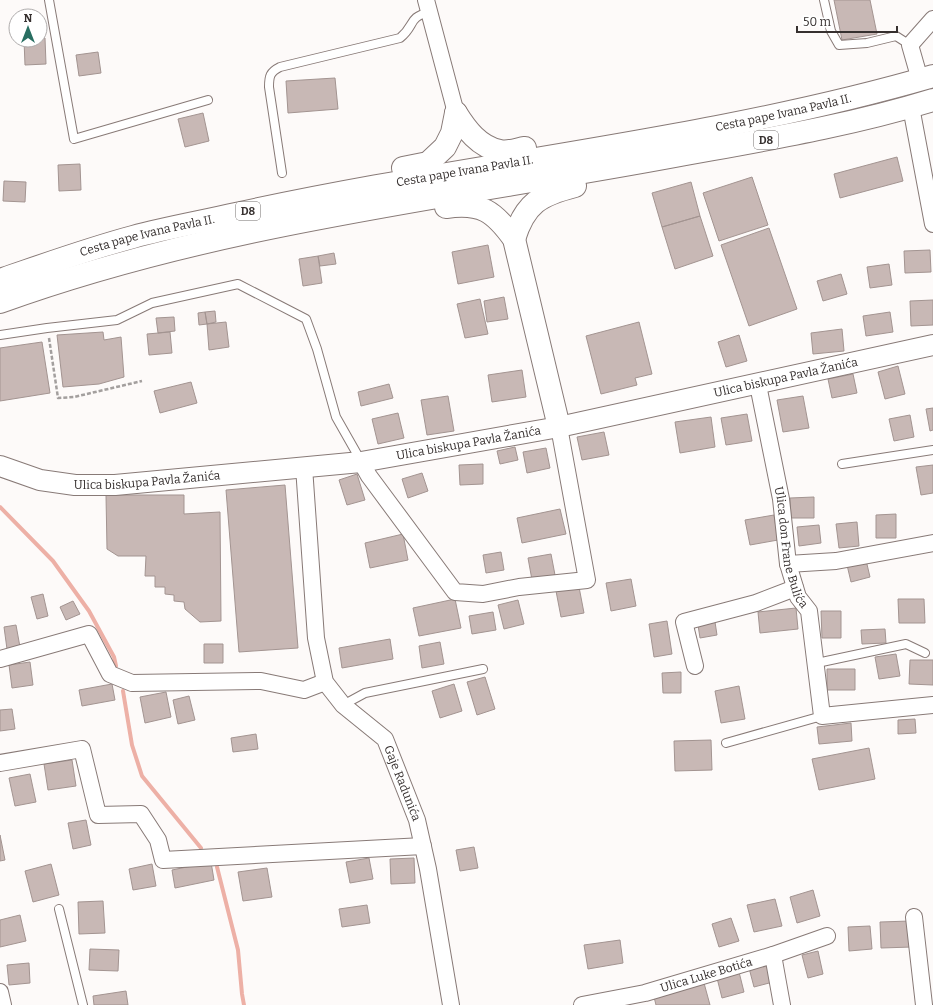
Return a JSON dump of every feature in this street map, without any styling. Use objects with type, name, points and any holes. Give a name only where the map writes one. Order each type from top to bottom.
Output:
[{"type":"main road","name":"Cesta pape Ivana Pavla II.","points":[[0,280],[135,236],[362,188],[711,128],[836,103],[926,78]]},
{"type":"main road","name":"Cesta pape Ivana Pavla II.","points":[[0,302],[79,276],[220,238],[388,205],[596,171],[782,137],[911,107],[933,100]]},
{"type":"main road","points":[[456,113],[467,130],[482,144],[500,152],[539,146],[565,153]]},
{"type":"main road","points":[[362,188],[380,173],[428,163],[445,147],[452,133],[456,113]]},
{"type":"main road","points":[[514,238],[520,221],[531,205],[542,197],[553,192],[577,186],[587,180],[596,171]]},
{"type":"main road","points":[[388,205],[405,212],[460,205],[475,206],[486,210],[503,224],[514,238],[559,427]]},
{"type":"street","points":[[428,6],[456,113]]},
{"type":"street","points":[[926,78],[910,45],[933,19]]},
{"type":"street","points":[[911,107],[933,224]]},
{"type":"street","name":"Ulica biskupa Pavla Žanića","points":[[0,466],[40,480],[75,485],[108,485],[361,462],[559,427],[758,385],[933,345]]},
{"type":"street","name":"Ulica don Frane Bulića","points":[[758,385],[781,499],[788,564],[798,597],[809,611],[817,663],[822,716]]},
{"type":"street","points":[[361,462],[369,476],[455,592],[483,594],[519,587],[587,580],[559,427]]},
{"type":"street","name":"Gaje Radunića","points":[[304,467],[316,638],[325,682],[343,705],[385,739],[417,820],[423,846],[451,1005]]},
{"type":"street","points":[[788,564],[836,561],[933,543]]},
{"type":"street","points":[[695,666],[684,622],[756,603],[795,588]]},
{"type":"street","points":[[0,659],[89,634],[110,674],[132,683],[261,681],[304,690],[325,682]]},
{"type":"street","points":[[822,716],[933,705]]},
{"type":"street","points":[[0,763],[82,749],[98,815],[142,814],[158,840],[163,860],[423,846]]},
{"type":"street","points":[[914,917],[926,974],[924,1005]]},
{"type":"street","name":"Ulica Luke Botića","points":[[582,1005],[645,993],[773,955],[827,936]]},
{"type":"street","points":[[773,955],[782,1005]]},
{"type":"street","points":[[0,992],[3,1005]]},
{"type":"lane","points":[[49,0],[74,139],[208,100]]},
{"type":"lane","points":[[824,0],[831,31],[839,45],[867,43],[896,36],[910,45]]},
{"type":"lane","points":[[282,172],[269,87],[269,76],[274,70],[280,67],[400,38],[407,33],[413,19],[428,6]]},
{"type":"lane","points":[[0,335],[117,320],[152,303],[238,284],[306,319],[318,349],[336,417],[361,462]]},
{"type":"lane","points":[[842,464],[933,450]]},
{"type":"lane","points":[[817,663],[906,644],[925,652]]},
{"type":"lane","points":[[343,705],[365,693],[483,669]]},
{"type":"lane","points":[[726,743],[822,716]]},
{"type":"lane","points":[[59,909],[83,1005]]},
{"type":"path","points":[[47,328],[58,398],[74,397],[142,381]]},
{"type":"building","points":[[834,0],[870,0],[877,34],[842,40]]},
{"type":"building","points":[[24,48],[45,48],[46,64],[25,65]]},
{"type":"building","points":[[98,52],[101,73],[79,76],[76,55]]},
{"type":"building","points":[[335,78],[338,109],[288,113],[286,81]]},
{"type":"building","points":[[203,113],[209,141],[185,147],[178,119]]},
{"type":"building","points":[[897,157],[903,181],[840,198],[834,174]]},
{"type":"building","points":[[80,164],[81,190],[59,191],[58,165]]},
{"type":"building","points":[[752,177],[768,225],[719,241],[703,193]]},
{"type":"building","points":[[4,181],[26,182],[25,202],[3,201]]},
{"type":"building","points":[[691,182],[700,216],[662,227],[652,193]]},
{"type":"building","points":[[700,216],[713,256],[675,269],[662,227]]},
{"type":"building","points":[[769,228],[797,309],[749,326],[721,245]]},
{"type":"building","points":[[488,245],[494,277],[458,284],[452,252]]},
{"type":"building","points":[[930,250],[931,272],[905,273],[904,251]]},
{"type":"building","points":[[334,253],[336,264],[320,266],[318,256]]},
{"type":"building","points":[[318,256],[322,283],[303,286],[299,259]]},
{"type":"building","points":[[889,264],[892,285],[870,288],[867,267]]},
{"type":"building","points":[[841,274],[847,294],[823,301],[817,281]]},
{"type":"building","points":[[504,297],[508,319],[487,322],[484,301]]},
{"type":"building","points":[[480,299],[488,334],[465,338],[457,304]]},
{"type":"building","points":[[933,300],[933,325],[911,326],[910,301]]},
{"type":"building","points":[[215,311],[216,322],[207,324],[205,312]]},
{"type":"building","points":[[205,312],[207,324],[199,325],[198,313]]},
{"type":"building","points":[[890,312],[893,332],[866,336],[863,316]]},
{"type":"building","points":[[174,317],[175,331],[158,333],[156,318]]},
{"type":"building","points":[[226,322],[229,347],[209,350],[207,324]]},
{"type":"building","points":[[639,322],[652,374],[635,378],[637,385],[601,394],[586,336]]},
{"type":"building","points":[[842,329],[844,351],[813,354],[811,333]]},
{"type":"building","points":[[103,332],[104,340],[121,337],[124,377],[99,384],[63,387],[57,335]]},
{"type":"building","points":[[170,332],[172,353],[149,355],[147,334]]},
{"type":"building","points":[[739,335],[747,361],[726,367],[718,342]]},
{"type":"building","points":[[42,342],[50,393],[0,401],[0,348]]},
{"type":"building","points":[[898,366],[905,394],[885,399],[878,372]]},
{"type":"building","points":[[522,370],[526,397],[492,402],[488,375]]},
{"type":"building","points":[[853,374],[857,393],[832,398],[828,379]]},
{"type":"building","points":[[191,382],[197,403],[160,413],[154,391]]},
{"type":"building","points":[[389,384],[393,398],[361,406],[358,392]]},
{"type":"building","points":[[448,396],[454,431],[427,435],[421,400]]},
{"type":"building","points":[[803,396],[809,428],[783,432],[777,400]]},
{"type":"building","points":[[933,408],[933,430],[930,431],[926,409]]},
{"type":"building","points":[[398,413],[404,438],[378,444],[372,419]]},
{"type":"building","points":[[747,414],[752,441],[726,445],[721,418]]},
{"type":"building","points":[[910,415],[914,437],[894,441],[889,419]]},
{"type":"building","points":[[711,417],[715,447],[680,453],[675,422]]},
{"type":"building","points":[[604,432],[609,455],[582,460],[577,437]]},
{"type":"building","points":[[515,447],[518,460],[500,464],[497,451]]},
{"type":"building","points":[[546,448],[550,468],[527,473],[523,452]]},
{"type":"building","points":[[483,464],[483,484],[460,485],[459,465]]},
{"type":"building","points":[[933,465],[933,493],[921,495],[916,467]]},
{"type":"building","points":[[422,473],[428,491],[408,498],[402,479]]},
{"type":"building","points":[[357,474],[365,500],[347,505],[339,480]]},
{"type":"building","points":[[285,485],[298,648],[239,652],[226,490]]},
{"type":"building","points":[[106,495],[184,495],[184,514],[220,512],[221,621],[200,622],[185,609],[184,602],[174,601],[174,595],[165,594],[165,587],[155,587],[155,576],[145,576],[146,556],[118,556],[107,549]]},
{"type":"building","points":[[814,497],[814,518],[791,518],[790,498]]},
{"type":"building","points":[[560,509],[566,534],[522,543],[517,518]]},
{"type":"building","points":[[896,514],[896,538],[876,538],[876,515]]},
{"type":"building","points":[[774,515],[778,540],[750,545],[745,520]]},
{"type":"building","points":[[857,522],[859,546],[839,548],[836,524]]},
{"type":"building","points":[[819,525],[821,543],[799,546],[797,527]]},
{"type":"building","points":[[403,534],[408,560],[370,568],[365,543]]},
{"type":"building","points":[[501,552],[504,570],[486,573],[483,555]]},
{"type":"building","points":[[551,554],[555,575],[532,580],[528,558]]},
{"type":"building","points":[[866,560],[870,577],[851,582],[847,565]]},
{"type":"building","points":[[631,579],[636,606],[611,611],[606,583]]},
{"type":"building","points":[[579,587],[584,613],[561,617],[556,591]]},
{"type":"building","points":[[43,594],[48,616],[37,619],[31,597]]},
{"type":"building","points":[[455,599],[461,628],[419,636],[413,608]]},
{"type":"building","points":[[898,599],[924,599],[925,623],[899,623]]},
{"type":"building","points":[[518,600],[524,624],[504,629],[498,605]]},
{"type":"building","points":[[73,601],[80,614],[66,620],[60,607]]},
{"type":"building","points":[[796,608],[798,629],[760,633],[758,612]]},
{"type":"building","points":[[821,611],[841,611],[841,638],[822,638]]},
{"type":"building","points":[[493,612],[496,630],[472,634],[469,616]]},
{"type":"building","points":[[667,621],[672,654],[654,657],[649,624]]},
{"type":"building","points":[[715,622],[717,635],[700,638],[698,625]]},
{"type":"building","points":[[16,625],[20,647],[7,649],[4,627]]},
{"type":"building","points":[[885,629],[886,643],[862,644],[861,630]]},
{"type":"building","points":[[390,639],[393,659],[342,668],[339,648]]},
{"type":"building","points":[[440,642],[444,664],[422,668],[419,646]]},
{"type":"building","points":[[204,644],[223,644],[223,663],[204,663]]},
{"type":"building","points":[[896,654],[900,676],[879,679],[875,657]]},
{"type":"building","points":[[910,660],[933,660],[933,685],[909,684]]},
{"type":"building","points":[[30,662],[33,685],[12,688],[9,665]]},
{"type":"building","points":[[827,669],[855,669],[855,690],[827,690]]},
{"type":"building","points":[[681,672],[681,693],[663,693],[662,673]]},
{"type":"building","points":[[485,677],[495,709],[477,715],[467,682]]},
{"type":"building","points":[[112,684],[115,700],[82,706],[79,690]]},
{"type":"building","points":[[454,684],[462,711],[440,718],[432,691]]},
{"type":"building","points":[[739,686],[745,719],[721,723],[715,691]]},
{"type":"building","points":[[166,692],[171,717],[145,723],[140,697]]},
{"type":"building","points":[[189,696],[195,720],[178,724],[173,700]]},
{"type":"building","points":[[12,709],[15,729],[0,731],[0,710]]},
{"type":"building","points":[[915,719],[916,733],[898,734],[898,720]]},
{"type":"building","points":[[851,723],[852,741],[819,744],[817,727]]},
{"type":"building","points":[[256,734],[258,749],[233,752],[231,738]]},
{"type":"building","points":[[711,740],[712,770],[675,771],[674,741]]},
{"type":"building","points":[[869,748],[875,779],[819,790],[812,759]]},
{"type":"building","points":[[72,760],[76,786],[48,790],[44,764]]},
{"type":"building","points":[[30,774],[36,802],[15,806],[9,778]]},
{"type":"building","points":[[86,820],[91,845],[73,849],[68,823]]},
{"type":"building","points":[[0,835],[5,860],[0,861]]},
{"type":"building","points":[[474,847],[478,868],[460,871],[456,850]]},
{"type":"building","points":[[369,858],[373,879],[350,883],[346,862]]},
{"type":"building","points":[[414,858],[415,883],[391,884],[390,859]]},
{"type":"building","points":[[211,862],[214,880],[175,888],[172,870]]},
{"type":"building","points":[[51,864],[59,895],[33,902],[25,871]]},
{"type":"building","points":[[152,864],[156,886],[133,890],[129,869]]},
{"type":"building","points":[[267,868],[272,897],[243,901],[238,872]]},
{"type":"building","points":[[813,890],[820,916],[797,923],[790,897]]},
{"type":"building","points":[[775,899],[782,926],[754,932],[747,905]]},
{"type":"building","points":[[103,901],[105,933],[79,934],[78,902]]},
{"type":"building","points":[[367,905],[370,923],[342,927],[339,909]]},
{"type":"building","points":[[20,915],[26,941],[0,947],[0,920]]},
{"type":"building","points":[[731,918],[739,941],[719,947],[712,924]]},
{"type":"building","points":[[910,921],[912,947],[881,948],[880,922]]},
{"type":"building","points":[[870,926],[872,949],[849,951],[848,927]]},
{"type":"building","points":[[620,940],[623,963],[588,969],[584,945]]},
{"type":"building","points":[[90,949],[119,950],[118,971],[89,970]]},
{"type":"building","points":[[818,951],[823,974],[808,978],[802,955]]},
{"type":"building","points":[[29,963],[30,983],[9,985],[7,965]]},
{"type":"building","points":[[768,963],[773,982],[754,987],[749,968]]},
{"type":"building","points":[[739,972],[744,992],[722,998],[717,978]]},
{"type":"building","points":[[704,983],[710,1005],[656,1005],[654,997]]},
{"type":"building","points":[[126,991],[128,1005],[94,1005],[93,996]]},
{"type":"waterway","points":[[0,507],[53,561],[89,611],[114,657],[116,666]]},
{"type":"waterway","points":[[123,691],[132,745],[142,776],[201,848]]},
{"type":"waterway","points":[[217,867],[238,950],[244,1005]]}]
